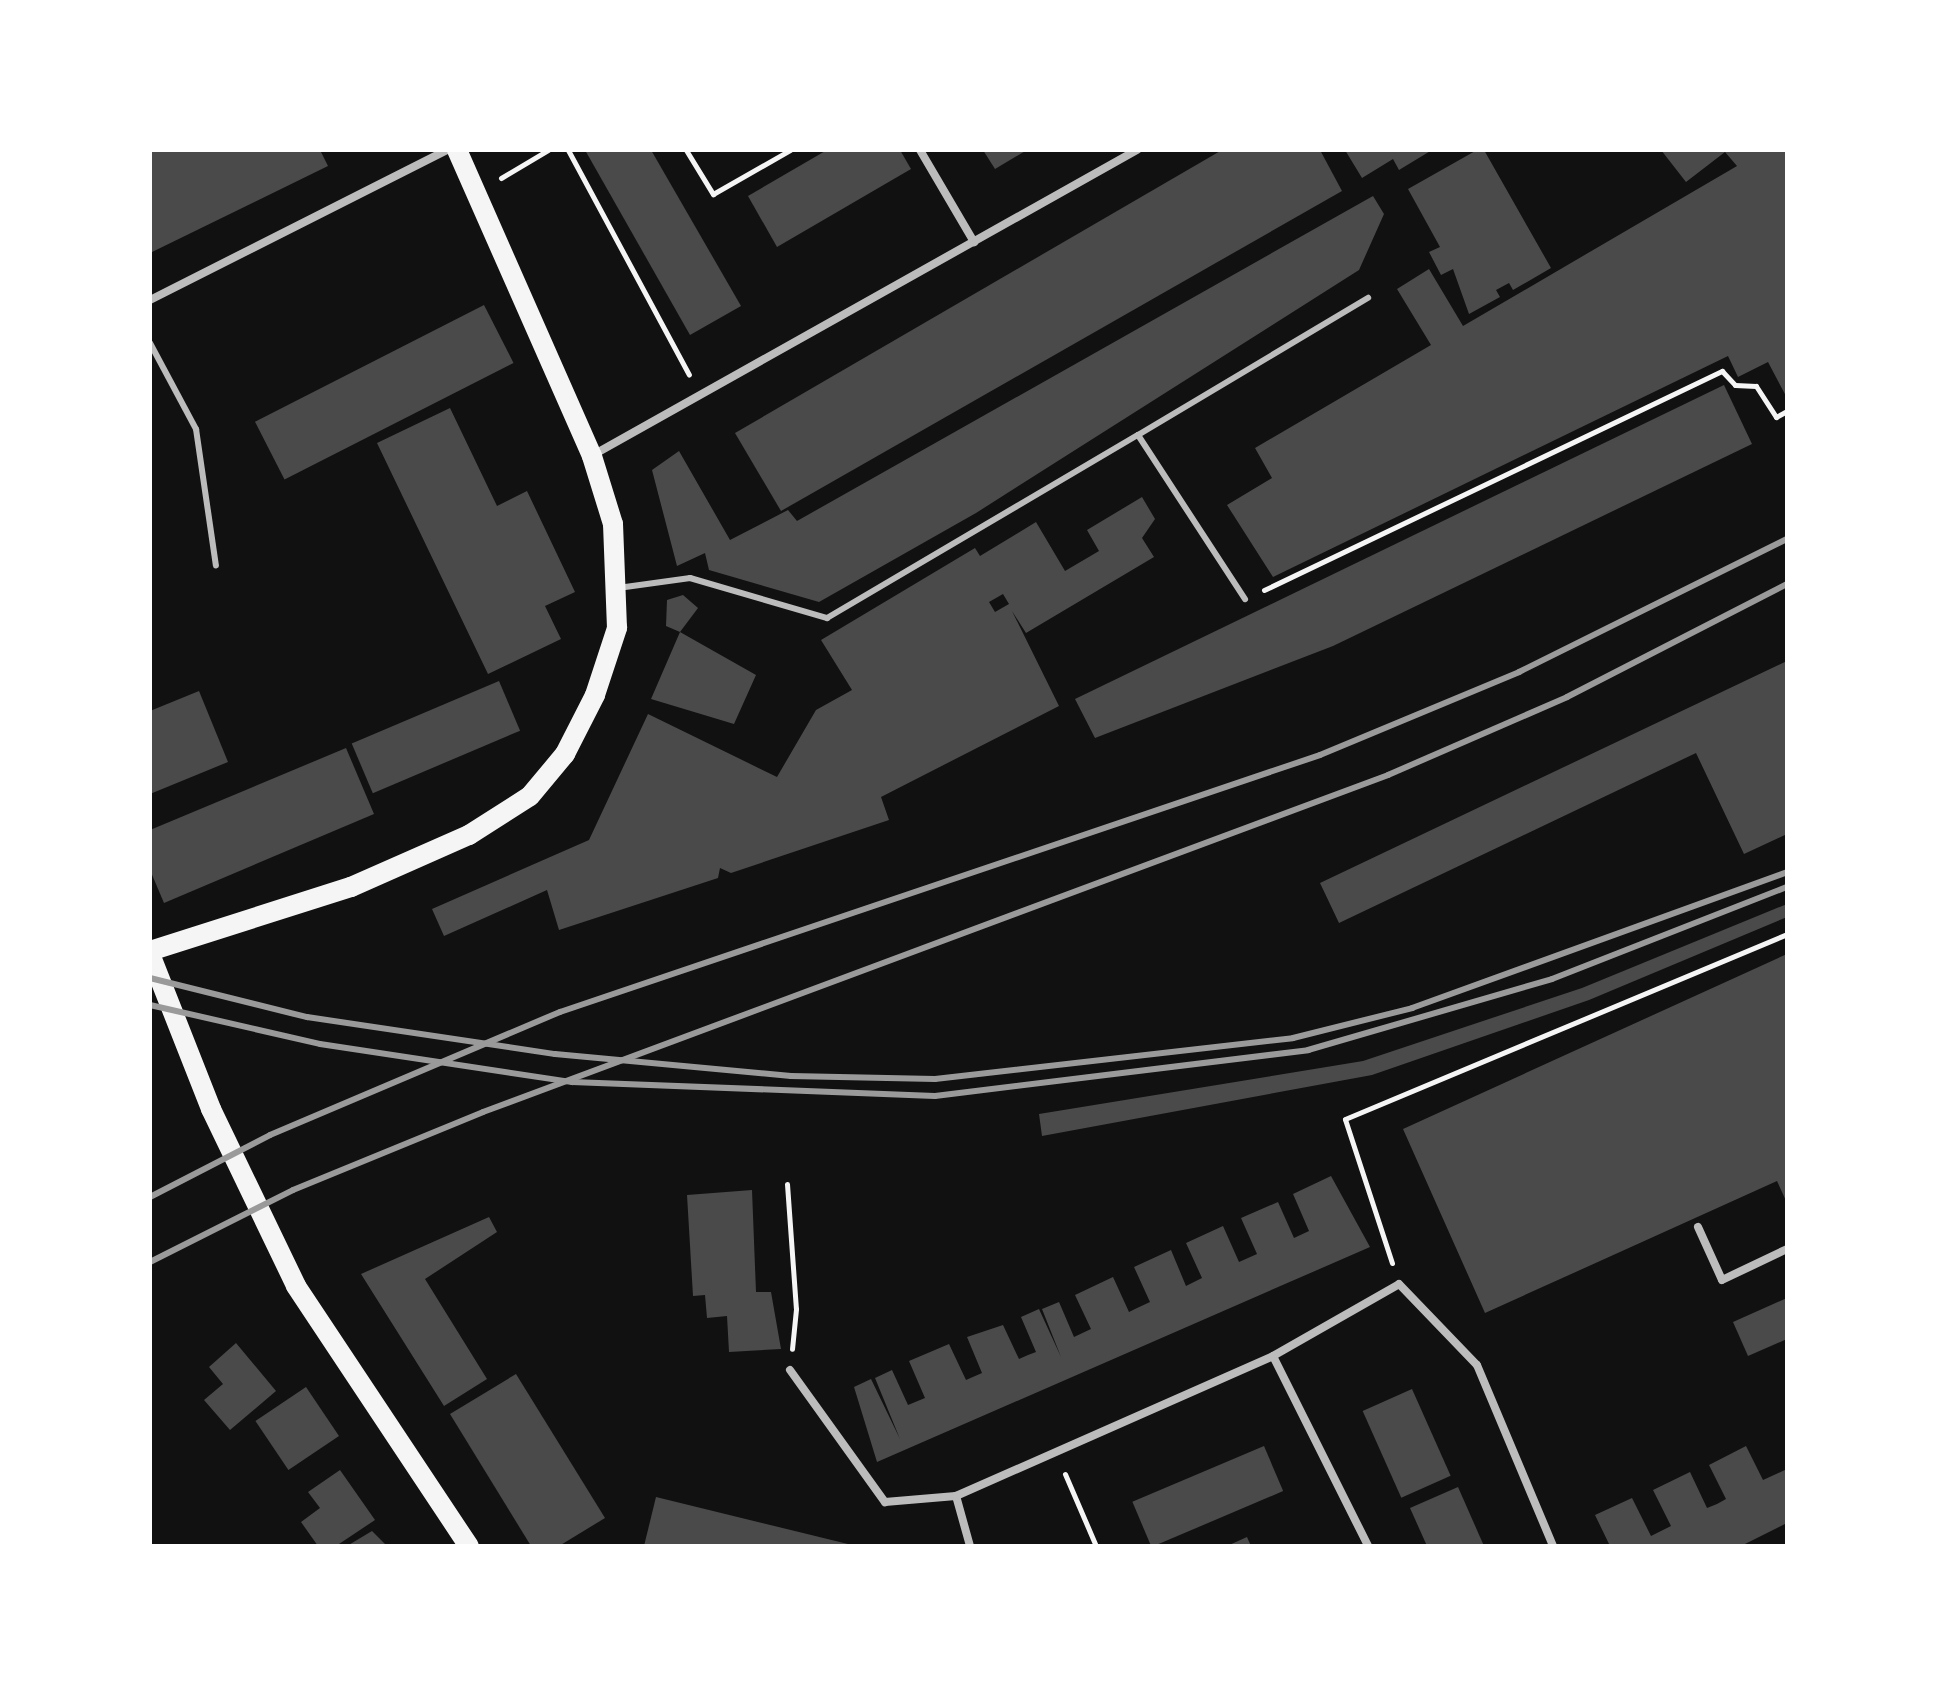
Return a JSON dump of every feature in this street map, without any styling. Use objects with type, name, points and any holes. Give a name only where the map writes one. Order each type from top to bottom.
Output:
[{"type":"main road","points":[[457,150],[592,456],[613,524],[618,588],[617,628],[595,695],[565,754],[530,796],[469,835],[351,887],[150,952],[211,1109],[296,1286],[469,1546]]},
{"type":"street","points":[[150,300],[447,150]]},
{"type":"street","points":[[920,150],[974,242]]},
{"type":"street","points":[[592,456],[1137,150]]},
{"type":"street","points":[[1698,1227],[1722,1280],[1787,1249]]},
{"type":"street","points":[[790,1370],[885,1502],[956,1496],[1273,1356],[1399,1284],[1477,1365],[1553,1546]]},
{"type":"street","points":[[1273,1356],[1368,1546]]},
{"type":"street","points":[[956,1496],[970,1546]]},
{"type":"lane","points":[[618,588],[690,578],[827,618],[1368,298]]},
{"type":"lane","points":[[150,343],[196,429],[216,566]]},
{"type":"lane","points":[[1138,435],[1245,599]]},
{"type":"path","points":[[477,192],[548,150]]},
{"type":"path","points":[[568,150],[700,395]]},
{"type":"path","points":[[686,150],[713,194],[790,150]]},
{"type":"path","points":[[1245,599],[1722,371],[1735,385],[1756,386],[1776,417],[1787,411]]},
{"type":"path","points":[[1399,1284],[1345,1119],[1787,934]]},
{"type":"path","points":[[787,1184],[796,1309],[790,1370]]},
{"type":"path","points":[[1055,1452],[1096,1546]]},
{"type":"building","points":[[150,150],[320,150],[328,166],[150,253]]},
{"type":"building","points":[[585,150],[651,150],[741,306],[690,335]]},
{"type":"building","points":[[827,150],[900,150],[911,169],[777,247],[748,196]]},
{"type":"building","points":[[983,150],[1027,150],[995,169]]},
{"type":"building","points":[[1222,150],[1320,150],[1342,191],[781,511],[735,433]]},
{"type":"building","points":[[1345,150],[1432,150],[1399,170],[1393,159],[1362,178]]},
{"type":"building","points":[[1477,150],[1484,150],[1551,268],[1513,290],[1509,283],[1496,290],[1500,297],[1469,314],[1453,269],[1441,275],[1429,252],[1440,247],[1408,189]]},
{"type":"building","points":[[1661,150],[1787,150],[1787,398],[1768,362],[1738,377],[1728,356],[1273,577],[1227,505],[1272,478],[1255,448],[1431,345],[1397,289],[1429,269],[1463,326],[1737,166],[1725,152],[1686,182]]},
{"type":"building","points":[[1373,196],[1384,214],[1359,270],[976,513],[819,602],[709,570],[705,553],[677,566],[652,470],[679,451],[730,540],[788,510],[797,521]]},
{"type":"building","points":[[484,305],[514,363],[285,480],[255,422]]},
{"type":"building","points":[[1724,385],[1752,444],[1333,646],[1095,738],[1075,699]]},
{"type":"building","points":[[450,408],[497,506],[527,491],[575,592],[545,606],[561,639],[488,674],[377,443]]},
{"type":"building","points":[[1142,497],[1155,519],[1142,538],[1154,557],[1026,633],[1012,611],[1059,706],[881,797],[889,820],[731,873],[720,868],[718,878],[559,930],[547,890],[444,936],[432,909],[589,840],[648,714],[777,777],[816,710],[852,690],[821,640],[975,548],[980,556],[1036,522],[1065,571],[1099,551],[1087,530]],"holes":[[[1003,594],[1009,604],[995,612],[989,602]]]},
{"type":"building","points":[[683,595],[698,608],[680,632],[666,626],[667,600]]},
{"type":"building","points":[[680,632],[756,675],[734,724],[651,699]]},
{"type":"building","points":[[1787,661],[1787,834],[1744,854],[1696,753],[1339,923],[1320,883]]},
{"type":"building","points":[[499,681],[520,731],[373,793],[352,744]]},
{"type":"building","points":[[199,691],[228,762],[150,794],[150,711]]},
{"type":"building","points":[[346,748],[374,814],[164,903],[150,870],[150,830]]},
{"type":"building","points":[[1787,904],[1787,917],[1589,1000],[1372,1075],[1042,1136],[1039,1114],[1363,1061],[1582,988]]},
{"type":"building","points":[[1787,954],[1787,1203],[1777,1181],[1485,1313],[1403,1129]]},
{"type":"building","points":[[1331,1176],[1370,1247],[877,1462],[854,1387],[871,1379],[900,1439],[875,1378],[892,1370],[908,1405],[925,1398],[909,1361],[949,1344],[966,1380],[982,1373],[967,1337],[1003,1325],[1019,1359],[1036,1352],[1021,1317],[1039,1309],[1061,1357],[1042,1309],[1059,1302],[1074,1337],[1091,1329],[1075,1295],[1113,1277],[1129,1312],[1150,1302],[1134,1267],[1171,1250],[1186,1286],[1202,1278],[1186,1243],[1223,1226],[1239,1262],[1257,1254],[1241,1218],[1278,1202],[1294,1238],[1309,1231],[1293,1194]]},
{"type":"building","points":[[752,1190],[756,1292],[771,1292],[781,1349],[729,1352],[727,1316],[707,1318],[705,1295],[693,1296],[687,1195]]},
{"type":"building","points":[[489,1217],[497,1232],[425,1279],[487,1379],[444,1406],[361,1274]]},
{"type":"building","points":[[1787,1298],[1787,1339],[1748,1356],[1733,1322]]},
{"type":"building","points":[[236,1343],[276,1391],[230,1430],[204,1400],[223,1384],[209,1367]]},
{"type":"building","points":[[516,1374],[605,1518],[559,1546],[531,1546],[450,1414]]},
{"type":"building","points":[[306,1387],[339,1436],[288,1470],[255,1421]]},
{"type":"building","points":[[1412,1389],[1451,1476],[1401,1498],[1363,1411]]},
{"type":"building","points":[[1264,1446],[1283,1491],[1154,1546],[1151,1546],[1132,1502]]},
{"type":"building","points":[[1746,1446],[1763,1480],[1787,1469],[1787,1523],[1741,1546],[1610,1546],[1595,1515],[1632,1498],[1651,1536],[1671,1526],[1653,1490],[1690,1472],[1707,1508],[1717,1504],[1726,1499],[1709,1465]]},
{"type":"building","points":[[340,1470],[375,1520],[336,1546],[318,1546],[301,1522],[320,1508],[308,1492]]},
{"type":"building","points":[[1458,1487],[1484,1546],[1427,1546],[1410,1508]]},
{"type":"building","points":[[656,1497],[852,1545],[644,1546]]},
{"type":"building","points":[[372,1531],[387,1546],[347,1546]]},
{"type":"building","points":[[1247,1537],[1251,1546],[1227,1546]]},
{"type":"railway","points":[[150,1197],[270,1135],[560,1012],[1320,755],[1519,672],[1787,539]]},
{"type":"railway","points":[[150,1262],[293,1190],[483,1112],[1388,775],[1567,697],[1787,584]]},
{"type":"railway","points":[[150,978],[307,1017],[555,1054],[791,1076],[935,1079],[1293,1038],[1412,1008],[1787,872]]},
{"type":"railway","points":[[150,1005],[320,1044],[572,1082],[935,1096],[1308,1050],[1552,979],[1787,887]]}]
